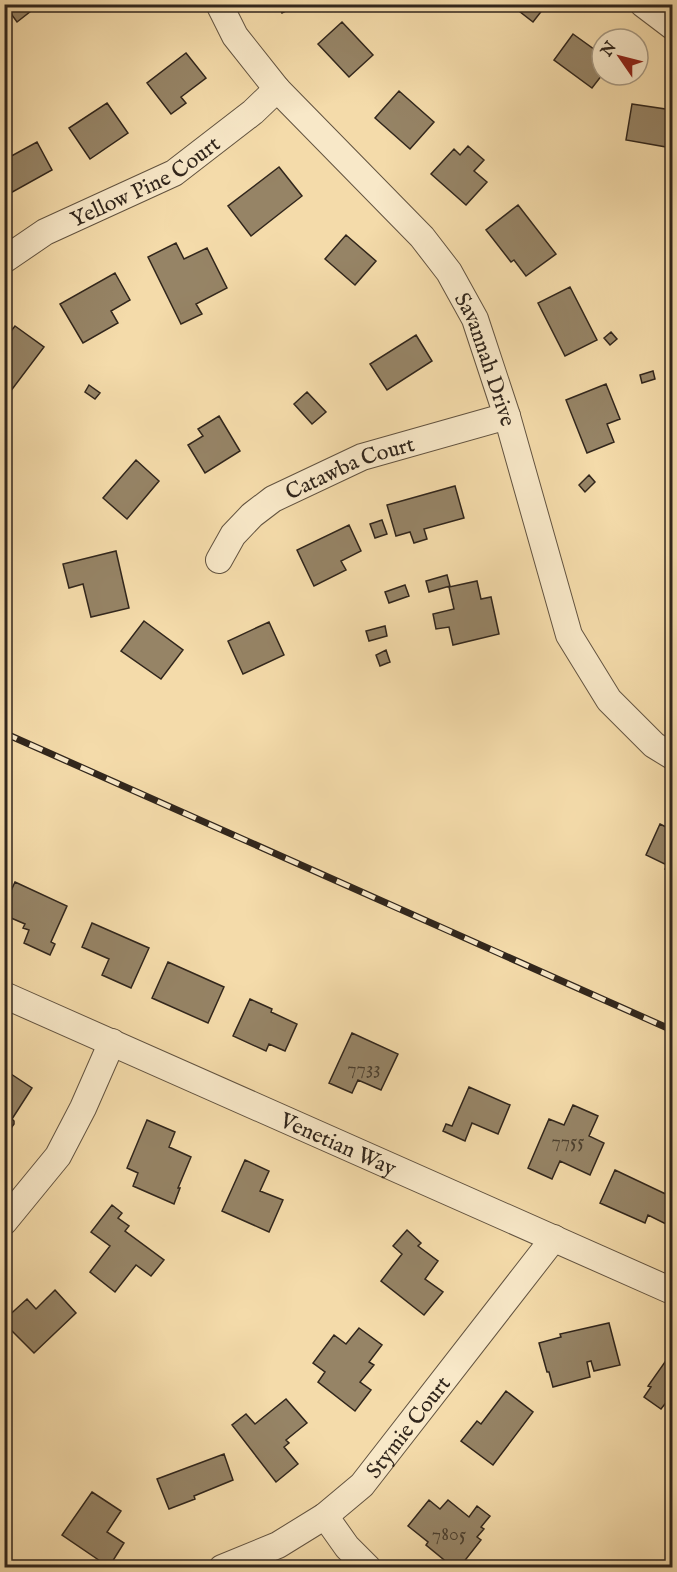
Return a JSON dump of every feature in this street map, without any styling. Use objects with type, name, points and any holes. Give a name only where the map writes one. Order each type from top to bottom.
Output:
[{"type":"street","name":"Savannah Drive","points":[[219,4],[235,36],[277,88],[422,237],[449,272],[475,319],[507,416],[569,635],[609,700],[654,745],[672,756]]},
{"type":"street","points":[[643,4],[672,26]]},
{"type":"street","name":"Yellow Pine Court","points":[[4,260],[45,232],[174,173],[253,112],[277,88]]},
{"type":"street","name":"Catawba Court","points":[[219,560],[233,535],[252,514],[273,499],[362,457],[507,416]]},
{"type":"street","name":"Venetian Way","points":[[4,995],[672,1291]]},
{"type":"street","points":[[4,1222],[58,1156],[83,1108],[112,1042]]},
{"type":"street","name":"Stymie Court","points":[[222,1568],[278,1545],[324,1516],[362,1485],[554,1238]]},
{"type":"street","points":[[324,1516],[368,1568]]},
{"type":"building","points":[[4,4],[40,4],[17,22]]},
{"type":"building","points":[[278,4],[300,4],[282,13]]},
{"type":"building","points":[[510,4],[547,4],[533,22]]},
{"type":"building","points":[[342,22],[373,55],[349,77],[318,44]]},
{"type":"building","points":[[573,34],[590,46],[590,87],[554,60]]},
{"type":"building","points":[[186,53],[206,78],[181,97],[186,103],[171,114],[147,83]]},
{"type":"building","points":[[399,91],[434,122],[410,149],[375,118]]},
{"type":"building","points":[[107,103],[128,133],[90,159],[69,128]]},
{"type":"building","points":[[632,104],[672,110],[672,148],[626,140]]},
{"type":"building","points":[[37,142],[52,170],[7,195],[4,191],[4,160]]},
{"type":"building","points":[[468,146],[484,160],[474,171],[487,182],[466,205],[431,174],[454,149],[460,155]]},
{"type":"building","points":[[279,167],[302,196],[251,236],[228,206]]},
{"type":"building","points":[[518,205],[556,254],[526,276],[514,260],[511,262],[486,230]]},
{"type":"building","points":[[346,235],[376,261],[355,285],[325,259]]},
{"type":"building","points":[[176,243],[184,259],[207,248],[227,288],[196,304],[202,314],[181,324],[148,257]]},
{"type":"building","points":[[115,273],[130,300],[111,311],[118,323],[83,343],[60,304]]},
{"type":"building","points":[[570,287],[597,340],[565,356],[538,303]]},
{"type":"building","points":[[15,326],[44,347],[10,392],[4,388],[4,340]]},
{"type":"building","points":[[611,332],[617,339],[610,345],[604,338]]},
{"type":"building","points":[[416,335],[432,361],[387,390],[370,364]]},
{"type":"building","points":[[653,371],[655,379],[642,383],[640,375]]},
{"type":"building","points":[[606,384],[620,419],[607,424],[614,442],[587,453],[566,400]]},
{"type":"building","points":[[89,385],[100,393],[95,399],[85,392]]},
{"type":"building","points":[[307,392],[326,412],[312,424],[294,404]]},
{"type":"building","points":[[219,416],[240,451],[205,473],[188,445],[203,436],[198,429]]},
{"type":"building","points":[[136,460],[159,481],[127,519],[103,498]]},
{"type":"building","points":[[589,475],[595,482],[585,492],[579,485]]},
{"type":"building","points":[[455,486],[464,518],[424,529],[427,539],[414,543],[410,532],[396,536],[387,505]]},
{"type":"building","points":[[382,520],[387,534],[375,538],[370,524]]},
{"type":"building","points":[[349,525],[361,551],[341,561],[346,570],[314,586],[297,550]]},
{"type":"building","points":[[116,551],[129,608],[91,617],[83,584],[69,588],[63,564]]},
{"type":"building","points":[[447,575],[450,586],[429,592],[426,581]]},
{"type":"building","points":[[477,581],[481,599],[491,597],[499,634],[453,645],[449,627],[436,629],[433,614],[454,609],[449,587]]},
{"type":"building","points":[[405,585],[409,596],[389,603],[385,592]]},
{"type":"building","points":[[144,621],[183,650],[161,679],[121,651]]},
{"type":"building","points":[[269,622],[284,655],[243,674],[228,641]]},
{"type":"building","points":[[385,626],[387,636],[369,641],[366,631]]},
{"type":"building","points":[[386,650],[390,662],[380,666],[376,655]]},
{"type":"building","points":[[660,824],[672,830],[672,872],[665,869],[667,865],[646,855]]},
{"type":"building","points":[[15,882],[67,906],[51,942],[55,944],[50,955],[24,943],[29,930],[23,928],[25,924],[4,915],[4,906]]},
{"type":"building","points":[[92,923],[149,948],[131,988],[102,975],[109,959],[82,947]]},
{"type":"building","points":[[168,962],[224,987],[208,1023],[152,998]]},
{"type":"building","points":[[250,999],[297,1024],[285,1051],[269,1044],[266,1051],[233,1036]]},
{"type":"building","points":[[352,1033],[398,1054],[381,1090],[358,1080],[352,1093],[329,1083]]},
{"type":"building","points":[[8,1072],[32,1088],[12,1119],[14,1124],[4,1138],[4,1077]]},
{"type":"building","points":[[469,1087],[510,1105],[498,1134],[472,1123],[465,1141],[443,1131],[446,1124],[452,1126]]},
{"type":"building","points":[[573,1105],[598,1116],[589,1136],[604,1143],[590,1175],[560,1161],[552,1179],[528,1168],[549,1119],[564,1125]]},
{"type":"building","points":[[147,1120],[175,1132],[169,1147],[191,1157],[174,1204],[133,1186],[138,1173],[127,1168]]},
{"type":"building","points":[[245,1160],[269,1171],[260,1191],[283,1200],[269,1232],[222,1211]]},
{"type":"building","points":[[615,1170],[672,1197],[672,1210],[666,1224],[648,1215],[645,1223],[600,1203]]},
{"type":"building","points":[[112,1205],[122,1213],[118,1218],[129,1226],[125,1231],[164,1260],[151,1276],[136,1265],[115,1292],[90,1272],[110,1246],[91,1232]]},
{"type":"building","points":[[407,1230],[421,1243],[418,1246],[438,1261],[425,1279],[443,1292],[424,1315],[381,1281],[402,1254],[393,1246]]},
{"type":"building","points":[[55,1290],[76,1313],[34,1353],[4,1323],[4,1320],[27,1299],[36,1309]]},
{"type":"building","points":[[609,1323],[620,1365],[594,1371],[591,1361],[587,1362],[590,1377],[553,1387],[539,1343],[561,1337],[560,1334]]},
{"type":"building","points":[[359,1328],[382,1345],[369,1362],[374,1365],[360,1382],[371,1390],[355,1411],[318,1382],[325,1372],[313,1363],[334,1335],[346,1344]]},
{"type":"building","points":[[672,1352],[672,1403],[668,1400],[661,1409],[644,1397],[651,1387],[648,1386]]},
{"type":"building","points":[[506,1391],[533,1412],[493,1465],[461,1441],[477,1421],[481,1424]]},
{"type":"building","points":[[286,1399],[307,1423],[286,1440],[289,1443],[284,1447],[298,1464],[276,1482],[232,1425],[246,1414],[255,1424]]},
{"type":"building","points":[[224,1454],[233,1480],[169,1509],[157,1479]]},
{"type":"building","points":[[92,1492],[121,1511],[107,1532],[124,1543],[109,1567],[62,1535]]},
{"type":"building","points":[[429,1500],[440,1509],[448,1500],[469,1517],[477,1506],[490,1516],[481,1527],[484,1529],[477,1537],[481,1540],[459,1568],[454,1568],[426,1545],[428,1542],[408,1526]]},
{"type":"railway","points":[[4,733],[672,1030]]}]
